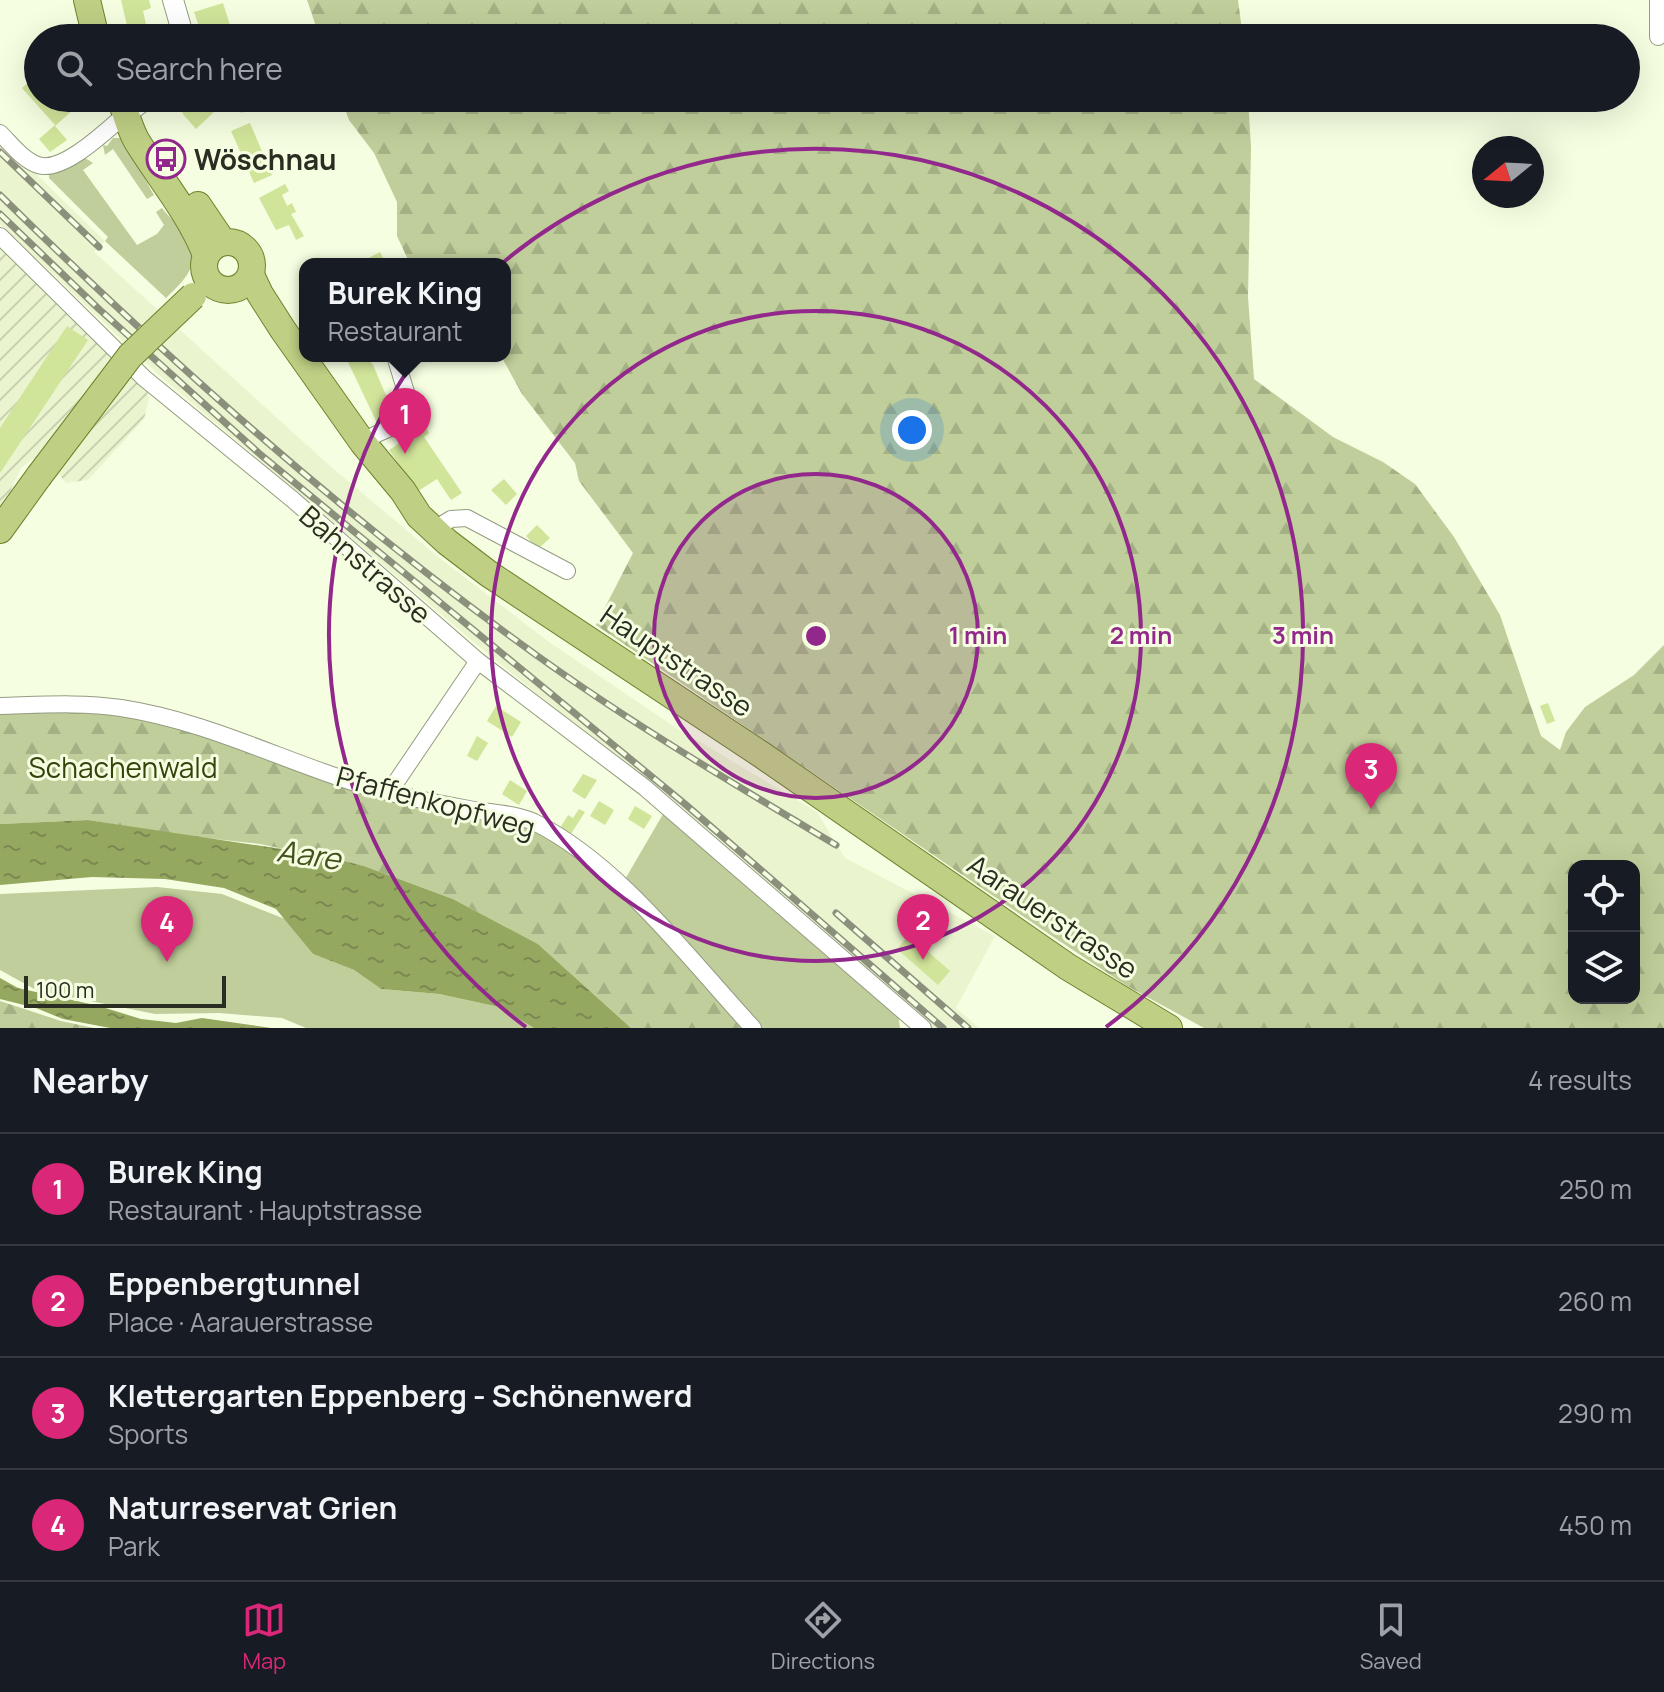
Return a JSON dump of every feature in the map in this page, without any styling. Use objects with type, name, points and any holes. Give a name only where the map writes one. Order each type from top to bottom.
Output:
[{"type":"main road","points":[[87,0],[93,24]]},
{"type":"main road","points":[[137,112],[214,248]]},
{"type":"main road","points":[[201,289],[218,289],[243,282],[252,261],[238,244],[214,248]]},
{"type":"main road","points":[[0,530],[130,356],[201,289],[203,269],[214,248]]},
{"type":"main road","name":"Hauptstrasse","points":[[243,282],[271,312],[299,352]]},
{"type":"main road","name":"Hauptstrasse","points":[[243,282],[376,478],[401,505],[489,574],[904,853]]},
{"type":"main road","name":"Hauptstrasse","points":[[306,362],[363,443],[426,523]]},
{"type":"main road","name":"Aarauerstrasse","points":[[904,853],[1068,967],[1169,1028]]},
{"type":"street","points":[[173,0],[180,24]]},
{"type":"street","points":[[1658,0],[1658,37]]},
{"type":"street","points":[[0,133],[29,160],[45,167],[66,160],[121,112]]},
{"type":"street","name":"Bahnstrasse","points":[[0,236],[144,378],[292,499],[478,661],[644,787],[747,874],[916,1026]]},
{"type":"street","points":[[363,443],[371,435],[406,420],[412,412],[397,362]]},
{"type":"street","points":[[426,523],[467,518],[567,571]]},
{"type":"street","points":[[390,791],[478,661]]},
{"type":"street","name":"Pfaffenkopfweg","points":[[0,706],[62,705],[142,712],[207,729],[369,787],[534,822],[589,857],[671,936],[753,1028]]},
{"type":"shaded area","points":[[0,139],[105,241],[94,252],[329,465],[437,556],[549,642],[675,727],[817,812],[845,858],[995,936],[956,1008],[979,1028],[930,1028],[621,762],[475,643],[160,376],[0,224]]},
{"type":"shaded area","points":[[0,236],[144,378],[149,399],[144,419],[88,480],[66,483],[54,468],[39,460],[31,460],[22,467],[10,492],[11,502],[0,516]]},
{"type":"green space","points":[[307,0],[1238,0],[1241,24],[315,24]]},
{"type":"green space","points":[[346,112],[1249,112],[1248,297],[1254,379],[1333,437],[1383,462],[1415,484],[1454,537],[1500,615],[1541,736],[1560,750],[1566,732],[1585,707],[1634,675],[1664,645],[1664,1028],[1204,1028],[1127,986],[596,625],[633,553],[579,481],[575,463],[522,394],[504,362],[511,362],[511,258],[407,258],[397,236],[397,202],[374,153]]},
{"type":"green space","points":[[113,138],[123,141],[154,195],[147,199],[113,149],[105,155],[103,145],[107,146]]},
{"type":"green space","points":[[82,156],[93,163],[83,170],[137,245],[157,234],[164,225],[156,212],[162,208],[188,237],[192,246],[192,263],[185,278],[166,298],[105,241],[108,237],[49,178],[49,174]]},
{"type":"green space","name":"Schachenwald","points":[[0,706],[117,708],[369,787],[532,827],[614,883],[748,1028],[631,1028],[538,944],[453,899],[364,866],[260,844],[88,820],[0,824]]},
{"type":"green space","points":[[666,809],[898,1013],[900,1028],[759,1028],[624,881]]},
{"type":"green space","points":[[157,887],[222,894],[285,919],[313,954],[354,970],[381,989],[439,994],[499,1007],[534,1028],[306,1028],[282,1018],[219,1013],[155,1014],[36,990],[0,970],[0,894]]},
{"type":"green space","points":[[0,1001],[61,1021],[94,1028],[0,1028]]},
{"type":"water","name":"Aare","points":[[88,820],[315,854],[364,866],[453,899],[538,944],[631,1028],[534,1028],[499,1007],[439,994],[381,989],[354,970],[313,954],[276,909],[224,888],[165,879],[92,877],[0,885],[0,824]]},
{"type":"water","points":[[0,978],[18,988],[141,1019],[176,1023],[202,1018],[271,1028],[110,1028],[63,1019],[0,999]]},
{"type":"building","points":[[121,0],[149,0],[151,8],[143,11],[146,24],[127,24]]},
{"type":"building","points":[[223,3],[230,24],[198,24],[194,12]]},
{"type":"building","points":[[43,112],[71,112],[55,126],[67,140],[50,152],[39,139],[55,125]]},
{"type":"building","points":[[183,112],[214,112],[196,129]]},
{"type":"building","points":[[250,123],[272,175],[254,183],[231,131]]},
{"type":"building","points":[[285,184],[289,191],[282,195],[287,206],[292,203],[296,212],[291,214],[304,236],[296,240],[289,225],[276,230],[259,198]]},
{"type":"building","points":[[380,252],[383,258],[369,258]]},
{"type":"building","points":[[67,326],[88,340],[0,473],[0,428]]},
{"type":"building","points":[[348,362],[371,362],[373,365],[394,414],[377,423]]},
{"type":"building","points":[[425,426],[429,433],[424,437],[462,493],[451,500],[437,479],[418,491],[389,450]]},
{"type":"building","points":[[504,479],[517,494],[506,505],[491,490]]},
{"type":"building","points":[[537,525],[550,538],[538,549],[526,536]]},
{"type":"building","points":[[1548,703],[1555,721],[1547,724],[1540,706]]},
{"type":"building","points":[[496,706],[521,722],[512,737],[487,721]]},
{"type":"building","points":[[477,736],[488,743],[477,761],[467,756]]},
{"type":"building","points":[[583,774],[597,780],[585,799],[572,791]]},
{"type":"building","points":[[510,780],[527,791],[519,805],[502,794]]},
{"type":"building","points":[[599,801],[614,810],[605,825],[590,816]]},
{"type":"building","points":[[635,806],[652,816],[644,829],[628,819]]},
{"type":"building","points":[[579,809],[585,812],[567,840],[557,833],[568,815],[573,818]]},
{"type":"building","points":[[909,935],[950,971],[938,985],[897,949]]},
{"type":"railway","points":[[0,152],[99,247]]},
{"type":"railway","points":[[0,195],[124,314],[252,429],[452,593],[598,698],[836,845]]},
{"type":"railway","points":[[0,214],[100,310],[261,455],[685,804],[943,1028]]},
{"type":"railway","points":[[836,913],[968,1028]]},
{"type":"place","name":"Wöschnau","points":[[166,159]]},
{"type":"place","name":"Burek King","points":[[405,454]]},
{"type":"place","name":"Klettergarten Eppenberg - Schönenwerd","points":[[1371,809]]},
{"type":"place","name":"Eppenbergtunnel","points":[[923,960]]},
{"type":"place","name":"Naturreservat Grien","points":[[167,962]]}]
